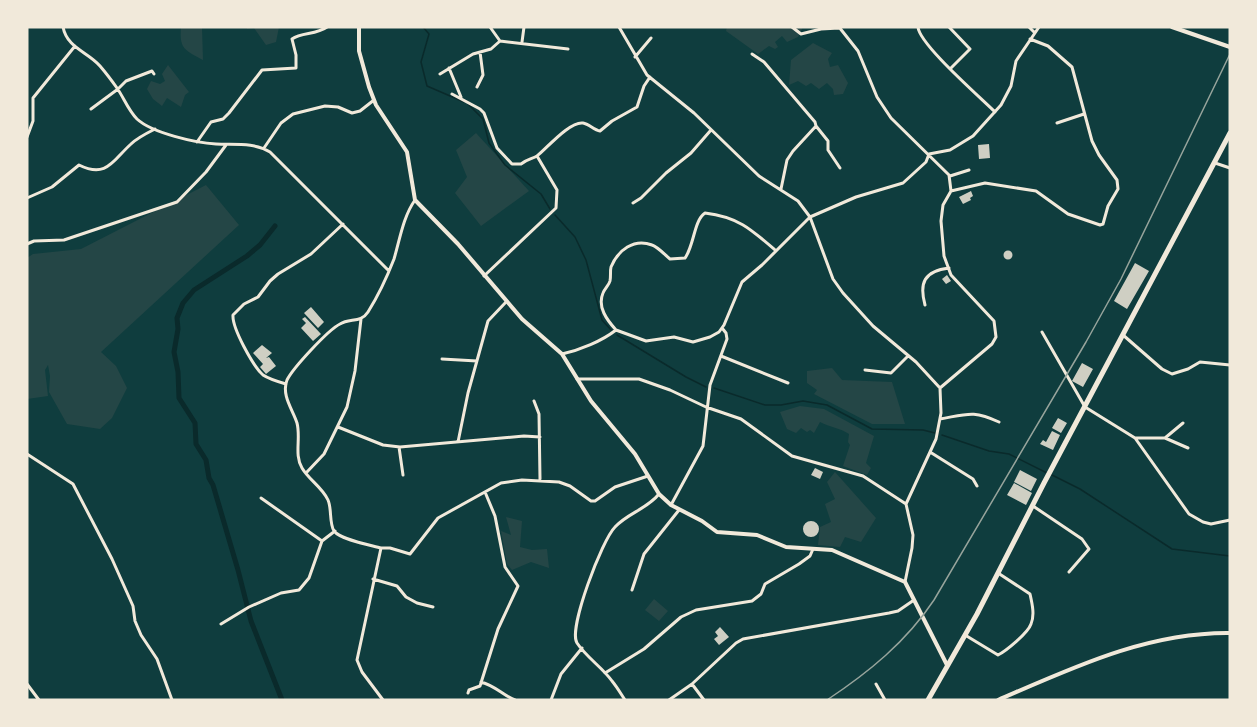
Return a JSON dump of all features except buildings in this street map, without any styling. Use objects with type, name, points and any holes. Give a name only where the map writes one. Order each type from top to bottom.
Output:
[{"type":"highway","points":[[928,700],[965,635],[1230,133]]},
{"type":"street","points":[[63,27],[64,33],[75,46],[98,64],[118,89],[130,111],[139,120],[155,129],[197,142],[251,145],[264,148],[388,271]]},
{"type":"street","points":[[197,142],[211,122],[230,114],[262,70],[296,68],[292,39],[296,36],[320,32],[327,27]]},
{"type":"street","points":[[359,27],[359,51],[374,100],[407,152],[416,200],[458,244],[506,302],[562,354],[591,401],[635,454],[659,494],[671,506],[702,520],[717,532],[757,535],[786,547],[832,550],[905,582]]},
{"type":"street","points":[[490,27],[500,41]]},
{"type":"street","points":[[522,42],[524,27]]},
{"type":"street","points":[[619,27],[635,57],[650,77],[694,113],[759,176],[798,201],[810,217],[833,279],[843,293],[873,326],[940,388],[940,419],[936,439],[906,504],[913,541],[905,582],[948,665]]},
{"type":"street","points":[[792,27],[801,34],[821,29],[839,28],[858,51],[877,97],[891,118],[950,176],[951,191],[943,205],[941,221],[944,256],[951,275],[994,321],[996,337],[983,354],[940,388]]},
{"type":"street","points":[[918,27],[920,35],[950,69],[996,112]]},
{"type":"street","points":[[949,27],[970,50],[950,69]]},
{"type":"street","points":[[1029,27],[1034,32]]},
{"type":"street","points":[[929,154],[950,150],[973,136],[996,112],[1011,86],[1016,61],[1039,27]]},
{"type":"street","points":[[1172,27],[1230,47]]},
{"type":"street","points":[[635,57],[651,38]]},
{"type":"street","points":[[951,191],[985,183],[1036,191],[1068,214],[1103,224],[1119,185],[1099,155],[1084,114],[1072,67],[1048,46],[1030,39]]},
{"type":"street","points":[[440,74],[480,52],[491,49],[500,41],[568,49]]},
{"type":"street","points":[[27,136],[33,121],[33,98],[75,46]]},
{"type":"street","points":[[477,87],[483,75],[480,52]]},
{"type":"street","points":[[752,54],[764,62],[815,122],[828,141],[828,150],[840,168]]},
{"type":"street","points":[[449,68],[462,98]]},
{"type":"street","points":[[91,109],[126,81],[152,71],[154,74]]},
{"type":"street","points":[[453,94],[484,113],[497,148],[512,164],[521,164],[528,158],[537,156],[562,133],[576,124],[584,123],[600,131],[612,121],[634,110],[650,77]]},
{"type":"street","points":[[264,148],[281,123],[293,114],[325,106],[338,107],[352,113],[360,111],[374,100]]},
{"type":"street","points":[[1057,123],[1084,114]]},
{"type":"street","points":[[781,189],[787,160],[816,126]]},
{"type":"street","points":[[27,198],[52,186],[79,165],[90,170],[114,164],[132,143],[155,129]]},
{"type":"street","points":[[633,203],[692,153],[711,130]]},
{"type":"street","points":[[27,244],[34,241],[64,240],[177,202],[226,145]]},
{"type":"street","points":[[775,250],[747,226],[728,217],[705,213],[700,218],[689,253],[685,258],[670,259],[654,245],[642,243],[623,249],[610,268],[610,282],[602,295],[603,313],[616,330],[646,341],[674,337],[693,342],[710,337],[722,328],[742,282],[810,217],[856,197],[903,183],[926,162],[929,154]]},
{"type":"street","points":[[484,276],[556,208],[557,190],[537,156]]},
{"type":"street","points":[[1214,163],[1230,168]]},
{"type":"street","points":[[950,176],[969,170]]},
{"type":"street","points":[[306,473],[324,454],[347,407],[362,319],[369,311],[388,271],[409,209],[416,200]]},
{"type":"street","points":[[286,384],[264,375],[249,356],[233,322],[233,315],[244,304],[258,297],[278,274],[311,254],[342,224]]},
{"type":"street","points":[[925,305],[922,284],[936,270],[949,268]]},
{"type":"street","points":[[458,442],[468,393],[488,321],[506,302]]},
{"type":"street","points":[[362,319],[344,322],[336,327],[313,349],[288,378],[286,384],[287,398],[297,426],[299,460],[306,473],[325,495],[331,508],[334,531],[346,538],[410,554],[438,518],[501,483],[540,479],[565,484],[578,490],[591,501],[595,501],[615,487],[648,476]]},
{"type":"street","points":[[671,506],[702,446],[710,385],[727,339],[722,328]]},
{"type":"street","points":[[562,354],[583,348],[616,330]]},
{"type":"street","points":[[1042,332],[1085,406],[1135,438],[1189,514],[1211,524],[1230,520]]},
{"type":"street","points":[[1123,335],[1162,369],[1172,374],[1200,362],[1230,366]]},
{"type":"street","points":[[721,356],[788,383]]},
{"type":"street","points":[[865,370],[891,373],[908,356]]},
{"type":"street","points":[[442,359],[477,361]]},
{"type":"street","points":[[577,379],[639,379],[670,390],[706,407],[741,419],[792,456],[863,476],[906,504]]},
{"type":"street","points":[[534,400],[539,414],[540,479]]},
{"type":"street","points":[[940,419],[971,413],[981,414],[999,422]]},
{"type":"street","points":[[1166,438],[1183,423]]},
{"type":"street","points":[[338,427],[383,445],[399,447],[524,436],[540,437]]},
{"type":"street","points":[[1135,438],[1166,438],[1188,448]]},
{"type":"street","points":[[399,447],[404,475]]},
{"type":"street","points":[[930,453],[974,478],[977,486]]},
{"type":"street","points":[[27,454],[73,484],[134,606],[138,628],[157,659],[172,700]]},
{"type":"street","points":[[468,693],[469,690],[480,686],[498,629],[518,586],[505,567],[495,516],[486,492]]},
{"type":"street","points":[[625,700],[605,673],[577,642],[574,633],[586,591],[612,530],[647,506],[659,494]]},
{"type":"street","points":[[261,498],[322,541]]},
{"type":"street","points":[[1033,506],[1082,539],[1089,549],[1069,572]]},
{"type":"street","points":[[632,590],[644,554],[679,510]]},
{"type":"street","points":[[221,624],[247,607],[281,593],[299,590],[309,578],[322,541],[334,531]]},
{"type":"street","points":[[381,548],[357,660],[362,672],[383,700]]},
{"type":"street","points":[[605,673],[644,649],[681,617],[696,610],[752,601],[761,594],[765,584],[810,556],[814,548]]},
{"type":"street","points":[[965,635],[998,655],[1032,624],[1033,608],[1030,594],[998,573]]},
{"type":"street","points":[[373,579],[397,586],[406,597],[417,603],[433,607]]},
{"type":"street","points":[[669,700],[692,684],[743,639],[898,611],[914,600]]},
{"type":"street","points":[[998,700],[1081,664],[1134,646],[1202,634],[1230,633]]},
{"type":"street","points":[[550,700],[561,674],[582,648]]},
{"type":"street","points":[[481,682],[503,690],[508,697],[515,700]]},
{"type":"street","points":[[27,684],[39,700]]},
{"type":"street","points":[[692,684],[704,700]]},
{"type":"street","points":[[876,684],[885,700]]},
{"type":"shaded area","points":[[181,27],[202,27],[203,60],[184,48],[181,40]]},
{"type":"shaded area","points":[[247,27],[279,27],[276,42],[266,45],[254,28],[247,29]]},
{"type":"shaded area","points":[[727,27],[803,27],[798,37],[787,42],[782,36],[775,42],[778,47],[775,49],[769,46],[758,54],[726,31]]},
{"type":"shaded area","points":[[813,43],[832,53],[828,59],[830,67],[838,65],[848,83],[843,94],[834,95],[833,89],[827,83],[819,89],[811,83],[806,86],[798,81],[789,85],[791,60]]},
{"type":"shaded area","points":[[168,65],[189,92],[185,95],[181,107],[167,98],[162,106],[153,99],[147,89],[151,81],[160,84],[165,81],[162,74]]},
{"type":"shaded area","points":[[476,133],[529,191],[481,226],[455,193],[467,177],[456,150]]},
{"type":"shaded area","points":[[206,185],[239,225],[101,352],[116,366],[127,388],[112,418],[100,429],[67,424],[49,392],[48,365],[45,370],[48,396],[27,399],[27,258],[33,254],[81,249]]},
{"type":"shaded area","points":[[832,368],[842,380],[892,382],[905,424],[872,424],[814,394],[817,390],[807,383],[807,371]]},
{"type":"shaded area","points":[[800,406],[824,409],[874,436],[866,463],[871,468],[867,475],[843,466],[850,445],[849,434],[846,432],[820,422],[814,433],[801,428],[796,433],[787,429],[780,412]]},
{"type":"shaded area","points":[[835,472],[876,518],[861,542],[845,537],[840,547],[818,545],[820,527],[831,522],[825,504],[835,499],[827,482]]},
{"type":"shaded area","points":[[506,517],[522,521],[520,547],[532,550],[547,549],[549,568],[531,562],[512,570],[507,564],[501,531],[511,535]]},
{"type":"shaded area","points":[[654,599],[668,611],[659,621],[645,610]]},
{"type":"waterway","points":[[423,27],[429,34],[421,62],[427,86],[464,102]]},
{"type":"waterway","points":[[468,104],[483,119],[489,143],[505,165],[541,194],[550,209]]},
{"type":"waterway","points":[[555,215],[575,237],[586,260],[602,320],[611,330]]},
{"type":"waterway","points":[[275,226],[260,245],[247,256],[194,290],[183,303],[177,318],[178,329],[174,352],[178,372],[179,398],[195,423],[196,444],[206,460],[209,478],[238,570],[251,621],[282,700]]},
{"type":"waterway","points":[[617,335],[706,387]]},
{"type":"waterway","points":[[714,388],[765,405],[803,401],[827,405],[872,429],[923,430],[935,433]]},
{"type":"waterway","points":[[942,435],[989,451],[1009,454],[1047,473]]},
{"type":"waterway","points":[[1052,475],[1080,489],[1172,549],[1230,556]]},
{"type":"railway","points":[[827,700],[858,678],[899,643],[934,600],[1121,279],[1230,54]]}]
